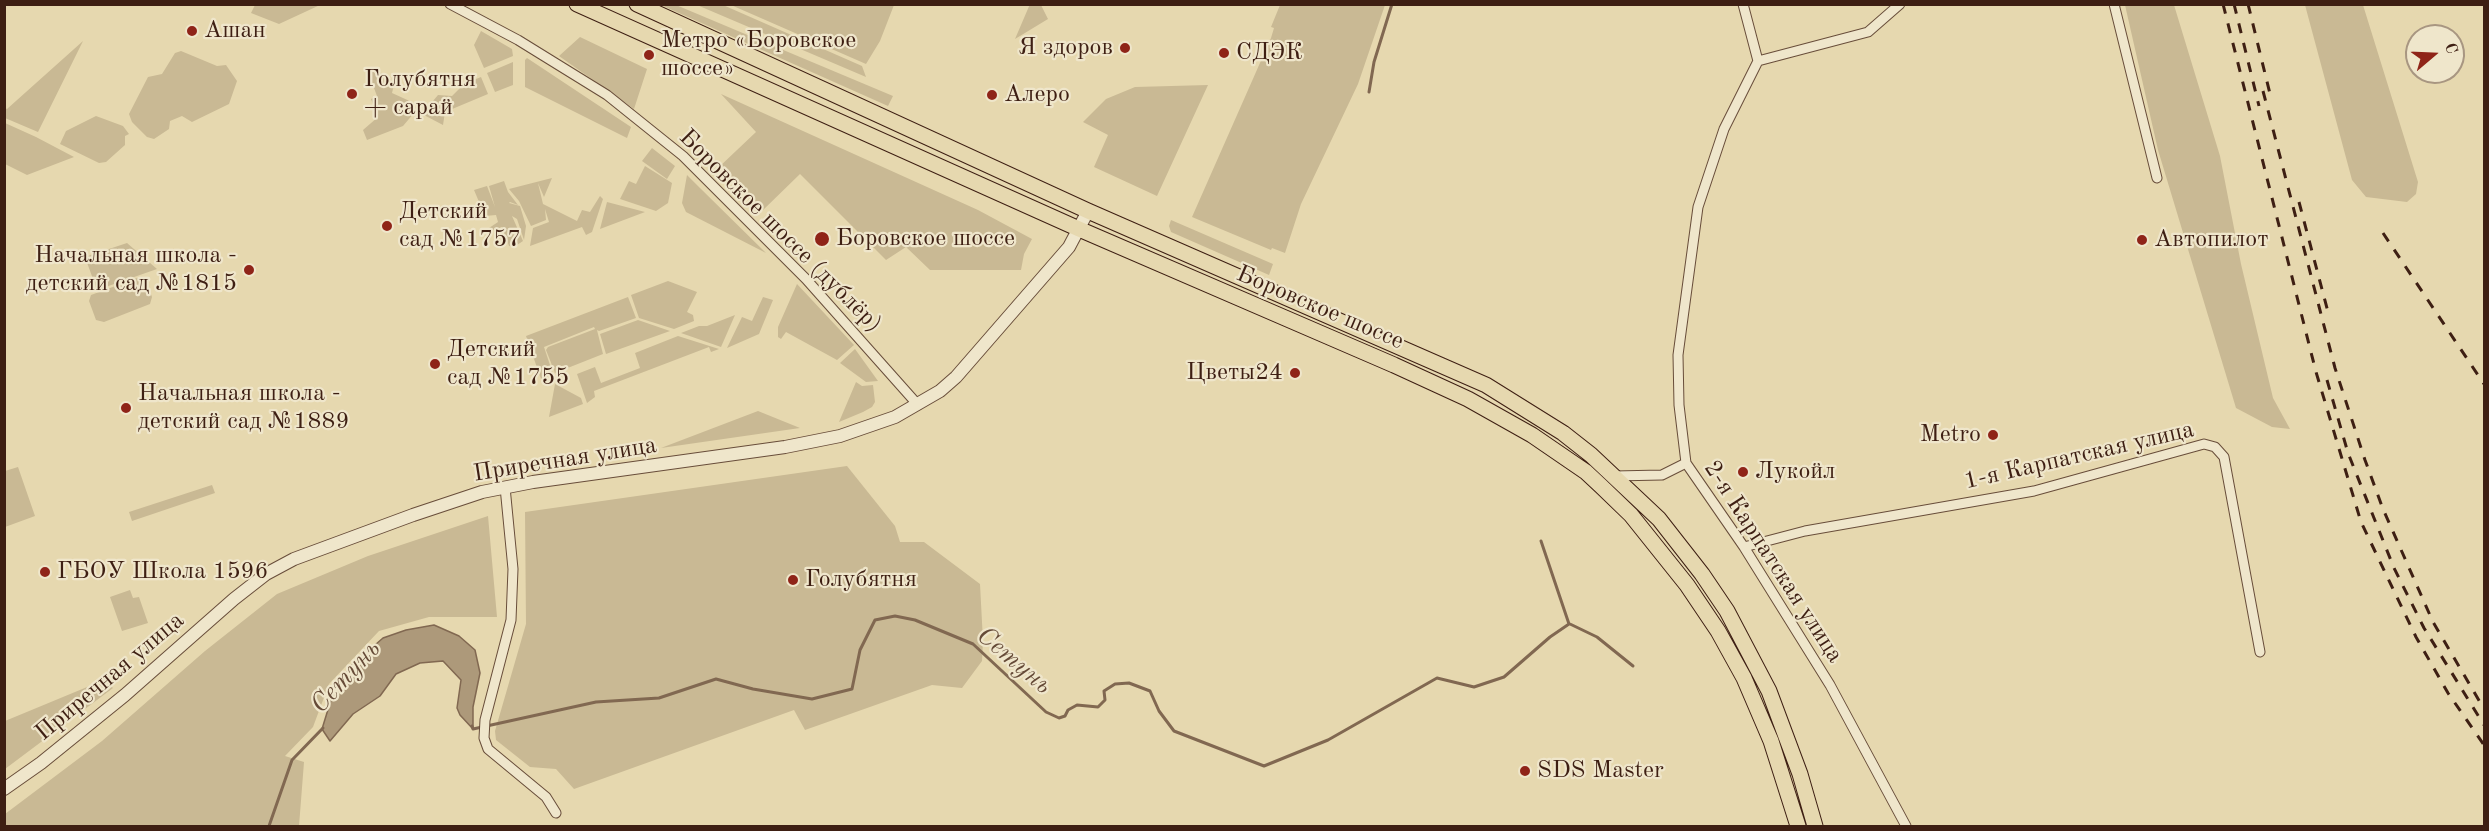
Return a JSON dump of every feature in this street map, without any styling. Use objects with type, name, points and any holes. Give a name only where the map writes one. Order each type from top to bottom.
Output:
[{"type":"main road","name":"Боровское шоссе","points":[[577,4],[1079,229],[1394,365],[1468,399],[1532,435],[1586,472],[1631,515],[1659,548],[1718,631],[1744,678],[1767,730],[1798,826]]},
{"type":"main road","name":"Боровское шоссе","points":[[637,4],[1088,211],[1486,385],[1563,433],[1614,476],[1664,525],[1702,573],[1727,611],[1769,691],[1800,774],[1815,826]]},
{"type":"street","name":"Боровское шоссе (дублёр)","points":[[450,4],[518,40],[607,95],[683,156],[806,279],[918,405]]},
{"type":"street","points":[[1743,4],[1758,61],[1868,32],[1900,4]]},
{"type":"street","points":[[2114,4],[2157,178]]},
{"type":"street","name":"2-я Карпатская улица","points":[[1758,61],[1724,129],[1698,207],[1678,355],[1678,405],[1686,463],[1744,548],[1830,686],[1906,826]]},
{"type":"street","name":"Приречная улица","points":[[4,789],[71,739],[125,695],[234,599],[278,567],[413,515],[506,487],[785,447],[840,436],[872,426],[918,405],[956,377],[1069,247],[1088,211]]},
{"type":"street","name":"1-я Карпатская улица","points":[[1744,548],[1805,531],[2034,491],[2204,444],[2215,447],[2224,457],[2260,652]]},
{"type":"street","points":[[1614,476],[1662,475],[1686,463]]},
{"type":"street","points":[[506,487],[513,569],[511,620],[485,720],[485,744],[498,758],[546,797],[556,813]]},
{"type":"shaded area","points":[[255,4],[320,5],[279,24],[251,13]]},
{"type":"shaded area","points":[[894,4],[880,41],[866,64],[731,5]]},
{"type":"shaded area","points":[[1030,4],[1041,5],[1048,19],[1015,39]]},
{"type":"shaded area","points":[[661,5],[676,5],[893,96],[888,106]]},
{"type":"shaded area","points":[[697,5],[723,5],[862,66],[866,77]]},
{"type":"shaded area","points":[[1280,5],[1385,5],[1358,84],[1301,204],[1285,253],[1272,248],[1271,250],[1192,217],[1271,38],[1274,28],[1271,27]]},
{"type":"shaded area","points":[[2125,5],[2174,5],[2220,156],[2241,264],[2273,398],[2290,429],[2272,427],[2236,408],[2158,150]]},
{"type":"shaded area","points":[[2305,5],[2363,5],[2418,182],[2416,194],[2407,202],[2366,197],[2352,180]]},
{"type":"shaded area","points":[[481,31],[512,49],[513,56],[484,68],[474,45]]},
{"type":"shaded area","points":[[580,37],[647,69],[634,109],[559,56]]},
{"type":"shaded area","points":[[83,41],[38,132],[5,118],[5,108],[7,109]]},
{"type":"shaded area","points":[[181,51],[217,66],[226,65],[237,81],[229,104],[192,122],[182,116],[170,121],[169,129],[154,139],[147,137],[132,122],[129,114],[148,77],[162,74],[175,53]]},
{"type":"shaded area","points":[[527,58],[631,127],[627,138],[525,87],[525,60]]},
{"type":"shaded area","points":[[513,62],[513,85],[495,92],[487,73]]},
{"type":"shaded area","points":[[372,70],[388,75],[394,85],[392,93],[414,103],[408,106],[414,113],[403,126],[367,140],[363,130],[378,117],[371,99],[377,96],[368,72]]},
{"type":"shaded area","points":[[481,77],[488,94],[445,112],[443,125],[422,114],[438,95],[452,96],[464,84]]},
{"type":"shaded area","points":[[1208,85],[1157,196],[1094,167],[1108,135],[1083,122],[1106,99],[1135,87]]},
{"type":"shaded area","points":[[721,94],[978,210],[1032,239],[1024,254],[1021,270],[930,270],[906,247],[886,260],[800,174],[761,212],[718,168],[756,132]]},
{"type":"shaded area","points":[[96,116],[123,126],[129,134],[125,136],[125,145],[106,162],[99,163],[60,144],[66,131]]},
{"type":"shaded area","points":[[5,123],[74,157],[27,175],[5,164]]},
{"type":"shaded area","points":[[652,148],[675,166],[667,179],[642,161]]},
{"type":"shaded area","points":[[645,166],[672,183],[668,203],[656,211],[620,199],[629,181],[636,184]]},
{"type":"shaded area","points":[[687,175],[766,253],[686,212],[682,203]]},
{"type":"shaded area","points":[[552,178],[544,197],[538,183],[543,204],[577,221],[582,210],[590,212],[600,196],[603,199],[592,232],[586,235],[582,227],[530,246],[533,228],[549,222],[545,209],[546,220],[531,226],[519,201],[509,189]]},
{"type":"shaded area","points":[[504,181],[508,192],[518,205],[509,203],[520,206],[526,226],[524,240],[517,219],[512,216],[523,241],[514,247],[509,246],[502,227],[491,231],[489,228],[498,222],[496,215],[485,216],[474,190],[487,186],[495,207],[489,186]]},
{"type":"shaded area","points":[[607,202],[645,212],[600,229]]},
{"type":"shaded area","points":[[1171,220],[1273,264],[1269,275],[1171,232],[1169,226]]},
{"type":"shaded area","points":[[127,243],[157,269],[97,290],[85,257]]},
{"type":"shaded area","points":[[140,277],[146,281],[152,297],[150,304],[104,322],[96,320],[89,301],[91,295]]},
{"type":"shaded area","points":[[668,281],[697,292],[687,312],[693,315],[694,321],[674,329],[639,318],[631,295]]},
{"type":"shaded area","points":[[797,284],[854,345],[837,360],[786,332],[781,339],[778,337],[778,327]]},
{"type":"shaded area","points":[[628,297],[636,318],[597,330],[603,354],[555,373],[546,350],[548,347],[595,329],[594,327],[544,347],[553,374],[541,379],[526,336]]},
{"type":"shaded area","points":[[763,297],[773,300],[759,334],[727,348],[742,317],[752,321]]},
{"type":"shaded area","points":[[735,315],[721,347],[681,333],[699,326],[707,326]]},
{"type":"shaded area","points":[[638,320],[670,331],[606,354],[600,334]]},
{"type":"shaded area","points":[[678,336],[719,349],[711,352],[709,347],[594,391],[595,397],[587,403],[577,374],[595,367],[601,383],[640,368],[635,353]]},
{"type":"shaded area","points":[[855,349],[878,381],[866,382],[840,363]]},
{"type":"shaded area","points":[[856,382],[862,386],[873,385],[875,402],[872,407],[863,412],[839,422]]},
{"type":"shaded area","points":[[555,384],[581,398],[583,404],[549,417]]},
{"type":"shaded area","points":[[758,411],[800,428],[661,448]]},
{"type":"shaded area","points":[[847,466],[895,526],[900,542],[924,542],[980,584],[982,661],[962,688],[932,685],[805,730],[794,710],[574,789],[556,769],[530,767],[496,740],[495,731],[526,624],[525,512]]},
{"type":"shaded area","points":[[18,467],[35,516],[5,527],[5,471]]},
{"type":"shaded area","points":[[212,485],[215,493],[132,521],[129,512]]},
{"type":"shaded area","points":[[488,516],[497,617],[429,617],[379,631],[329,684],[313,727],[285,756],[304,762],[299,826],[5,826],[5,814],[102,741],[205,651],[277,594],[368,556]]},
{"type":"shaded area","points":[[130,590],[133,598],[139,597],[148,623],[122,631],[110,597]]},
{"type":"shaded area","points":[[104,680],[113,688],[5,769],[5,721]]},
{"type":"water","points":[[434,625],[459,636],[475,650],[480,673],[473,707],[473,729],[460,715],[457,708],[461,680],[443,661],[420,663],[396,674],[380,696],[353,714],[330,741],[322,729],[334,690],[352,665],[383,638],[406,630]]},
{"type":"waterway","name":"Сетунь","points":[[1369,92],[1374,62],[1392,4]]},
{"type":"waterway","name":"Сетунь","points":[[472,726],[473,729],[596,702],[659,698],[716,679],[753,689],[812,699],[852,689],[860,650],[875,620],[895,616],[915,620],[973,644],[1046,712],[1059,718],[1065,716],[1068,710],[1077,705],[1098,707],[1105,700],[1104,691],[1115,684],[1129,683],[1150,691],[1159,711],[1174,731],[1264,766],[1328,740],[1437,678],[1474,687],[1504,677],[1550,637],[1569,624],[1541,541]]},
{"type":"waterway","points":[[1570,624],[1597,637],[1633,666]]},
{"type":"waterway","name":"Сетунь","points":[[269,826],[292,760],[323,728]]},
{"type":"railway","points":[[2223,4],[2316,372],[2361,522],[2416,637],[2448,693],[2484,745]]},
{"type":"railway","points":[[2234,4],[2259,106]]},
{"type":"railway","points":[[2248,4],[2271,98]]},
{"type":"railway","points":[[2263,91],[2335,368],[2365,460],[2383,509],[2433,622],[2484,709]]},
{"type":"railway","points":[[2299,202],[2328,312]]},
{"type":"railway","points":[[2383,233],[2484,384]]},
{"type":"railway","points":[[2327,380],[2348,453],[2394,568],[2424,628],[2484,725]]},
{"type":"place","name":"Ашан","points":[[192,31]]},
{"type":"place","name":"Я здоров","points":[[1125,48]]},
{"type":"place","name":"СДЭК","points":[[1224,53]]},
{"type":"place","name":"Метро «Боровское шоссе»","points":[[649,55]]},
{"type":"place","name":"Голубятня + сарай","points":[[352,94]]},
{"type":"place","name":"Алеро","points":[[992,95]]},
{"type":"place","name":"Детский сад №1757","points":[[387,226]]},
{"type":"place","name":"Боровское шоссе","points":[[822,239]]},
{"type":"place","name":"Автопилот","points":[[2142,240]]},
{"type":"place","name":"Начальная школа - детский сад №1815","points":[[249,270]]},
{"type":"place","name":"Детский сад №1755","points":[[435,364]]},
{"type":"place","name":"Цветы24","points":[[1295,373]]},
{"type":"place","name":"Начальная школа - детский сад №1889","points":[[126,408]]},
{"type":"place","name":"Metro","points":[[1993,435]]},
{"type":"place","name":"Лукойл","points":[[1743,472]]},
{"type":"place","name":"ГБОУ Школа 1596","points":[[45,572]]},
{"type":"place","name":"Голубятня","points":[[793,580]]},
{"type":"place","name":"SDS Master","points":[[1525,771]]}]
